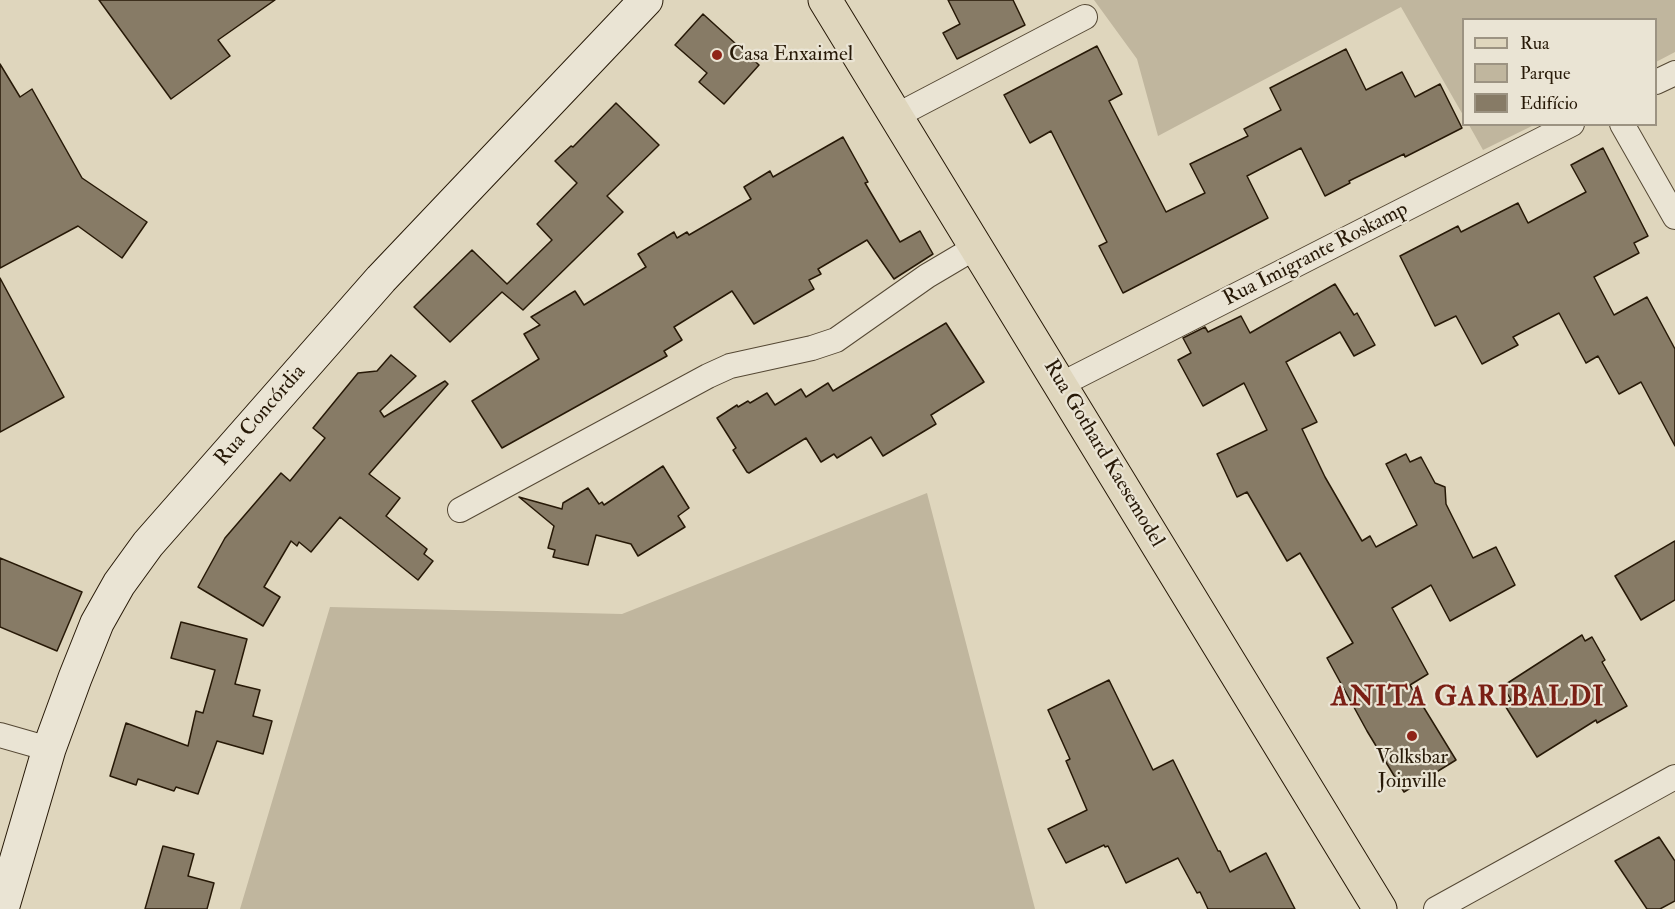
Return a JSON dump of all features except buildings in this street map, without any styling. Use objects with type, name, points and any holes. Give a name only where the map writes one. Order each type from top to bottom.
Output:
[{"type":"main road","name":"Rua Gothard Kaesemodel","points":[[825,0],[1380,909]]},
{"type":"street","name":"Rua Concórdia","points":[[2,909],[49,749],[97,623],[119,584],[148,544],[381,279],[646,0]]},
{"type":"street","points":[[896,116],[1085,17]]},
{"type":"street","points":[[1657,82],[1675,73]]},
{"type":"street","name":"Rua Imigrante Roskamp","points":[[1060,385],[1568,126]]},
{"type":"street","points":[[1623,126],[1675,217]]},
{"type":"street","points":[[460,510],[730,366],[812,348],[836,340],[927,276],[976,247]]},
{"type":"street","points":[[0,735],[49,749]]},
{"type":"street","points":[[1436,909],[1675,777]]},
{"type":"green space","points":[[1094,0],[1675,0],[1675,52],[1657,61],[1657,18],[1462,18],[1462,113],[1401,7],[1158,136],[1137,59]]},
{"type":"green space","points":[[1470,126],[1532,126],[1483,150]]},
{"type":"green space","points":[[927,493],[1035,909],[240,909],[330,607],[622,614]]},
{"type":"place","name":"Casa Enxaimel","points":[[717,55]]},
{"type":"place","name":"Volksbar Joinville","points":[[1412,736]]},
{"type":"district","name":"ANITA GARIBALDI","points":[[1468,699]]}]
